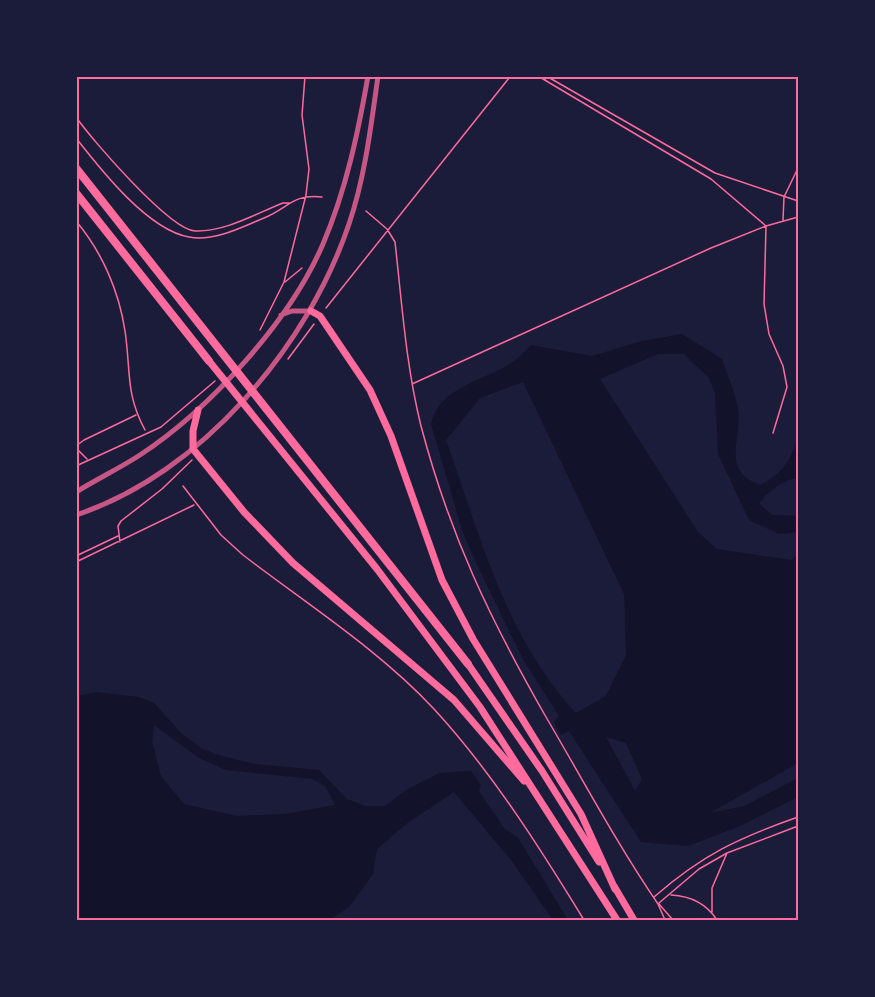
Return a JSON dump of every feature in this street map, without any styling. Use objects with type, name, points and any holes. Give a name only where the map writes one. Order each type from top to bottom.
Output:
[{"type":"highway","points":[[76,168],[468,664]]},
{"type":"highway","points":[[76,194],[209,361]]},
{"type":"main road","points":[[311,311],[320,316],[370,390],[391,436],[442,580],[473,639],[581,814],[615,889]]},
{"type":"main road","points":[[209,361],[377,569],[480,707],[617,921]]},
{"type":"main road","points":[[198,410],[193,430],[195,451],[244,512],[293,563],[454,700],[544,804]]},
{"type":"main road","points":[[468,664],[542,771],[634,921]]},
{"type":"street","points":[[76,492],[140,455],[198,410],[262,340],[280,316],[310,268],[333,218],[353,153],[368,76]]},
{"type":"street","points":[[76,515],[127,493],[195,451],[278,360],[311,311],[332,269],[358,194],[378,76]]},
{"type":"street","points":[[280,316],[292,311],[311,311]]},
{"type":"path","points":[[258,334],[274,307],[284,282],[306,195],[308,148],[302,115],[305,76]]},
{"type":"path","points":[[283,365],[387,229],[508,77],[513,76]]},
{"type":"path","points":[[538,76],[711,179],[766,226]]},
{"type":"path","points":[[544,79],[548,77],[722,176],[798,201]]},
{"type":"path","points":[[76,117],[164,215],[183,228],[193,231],[222,227],[283,203],[290,203]]},
{"type":"path","points":[[76,138],[136,204],[157,222],[190,238],[231,231],[281,211],[290,203],[306,195],[322,197]]},
{"type":"path","points":[[783,221],[784,197],[798,168]]},
{"type":"path","points":[[366,212],[387,229],[395,242],[412,384],[445,507],[458,546],[496,627],[572,766],[654,898],[674,921]]},
{"type":"path","points":[[412,384],[766,226],[798,217]]},
{"type":"path","points":[[76,221],[93,244],[117,293],[126,333],[131,399],[145,430]]},
{"type":"path","points":[[766,226],[764,304],[769,334],[783,366],[787,387],[773,433]]},
{"type":"path","points":[[284,282],[293,278],[304,265]]},
{"type":"path","points":[[76,466],[161,428],[193,403]]},
{"type":"path","points":[[87,460],[76,447],[136,414]]},
{"type":"path","points":[[120,542],[118,535],[121,520],[162,489],[195,451]]},
{"type":"path","points":[[183,486],[194,504],[221,535],[243,555],[399,676],[433,708],[487,773],[584,921]]},
{"type":"path","points":[[76,562],[194,504]]},
{"type":"path","points":[[76,556],[118,535]]},
{"type":"path","points":[[654,898],[684,871],[722,847],[747,835],[798,818]]},
{"type":"path","points":[[658,904],[699,869],[727,853],[798,826]]},
{"type":"path","points":[[712,912],[712,888],[727,853]]},
{"type":"path","points":[[669,894],[685,896],[700,902],[712,912],[717,921]]},
{"type":"path","points":[[658,904],[665,921]]},
{"type":"shaded area","points":[[682,334],[722,359],[738,409],[737,462],[740,471],[748,479],[761,485],[775,476],[788,460],[798,439],[798,478],[777,486],[759,503],[772,515],[798,516],[798,532],[779,534],[749,520],[718,454],[715,393],[709,378],[684,354],[658,354],[600,379],[698,532],[717,549],[791,560],[798,555],[798,763],[710,813],[744,806],[798,778],[798,797],[740,826],[688,846],[641,842],[569,731],[561,735],[554,722],[559,716],[524,661],[462,530],[431,424],[443,401],[453,393],[503,368],[531,345],[592,356],[642,341]],"holes":[[[523,382],[624,594],[626,655],[606,696],[576,713],[552,684],[513,619],[483,548],[446,440],[480,398]],[[606,737],[626,743],[642,779],[635,791]]]},
{"type":"shaded area","points":[[96,692],[139,697],[154,703],[181,733],[201,748],[218,755],[255,764],[319,770],[347,799],[365,806],[385,806],[406,790],[440,773],[471,771],[481,785],[479,791],[504,828],[518,838],[568,920],[553,920],[511,860],[454,792],[406,824],[377,849],[373,874],[349,907],[330,920],[77,920],[77,696]],"holes":[[[154,725],[199,758],[226,770],[313,779],[326,787],[335,805],[285,814],[237,816],[184,804],[161,776],[152,742]]]}]
